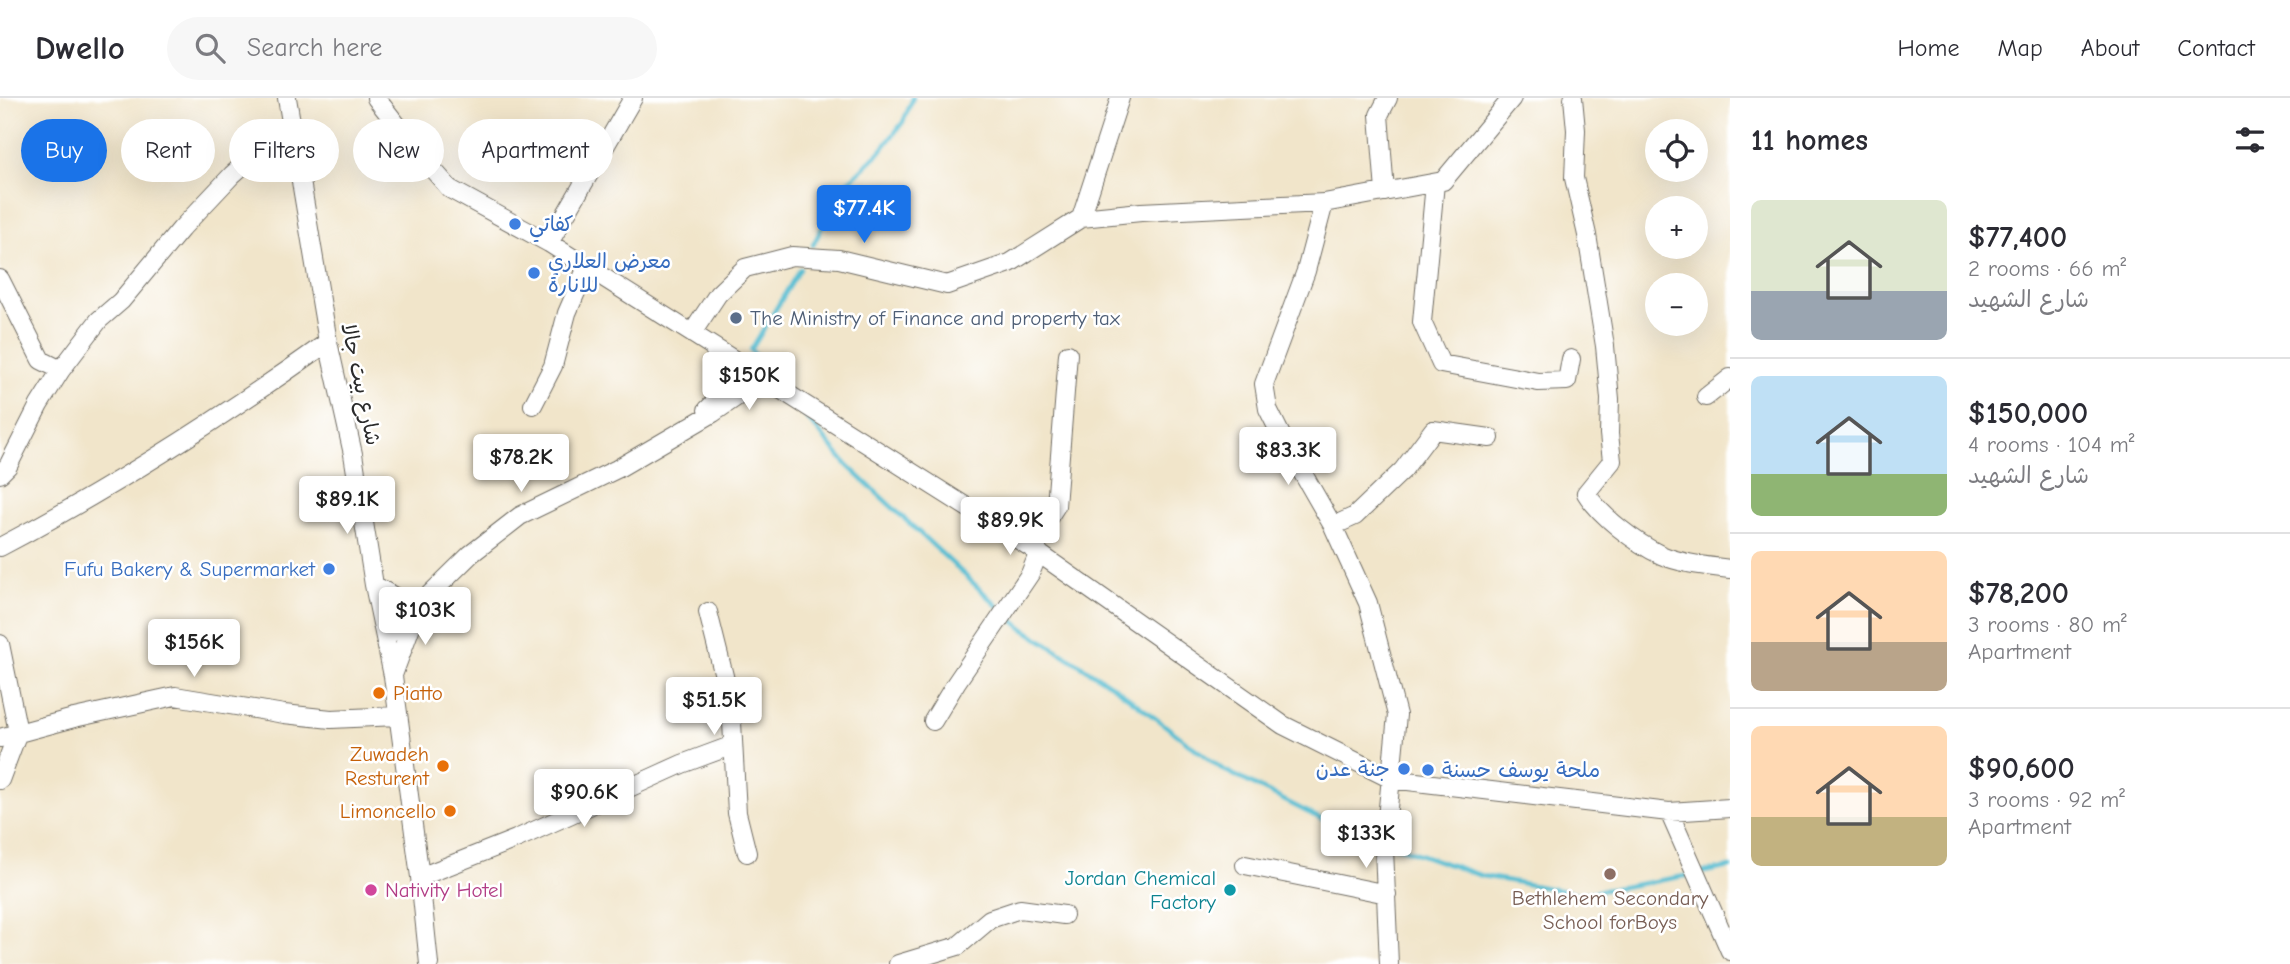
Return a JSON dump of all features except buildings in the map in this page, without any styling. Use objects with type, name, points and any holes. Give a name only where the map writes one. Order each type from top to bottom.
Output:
[{"type":"street","points":[[376,98],[450,189],[549,243],[1035,550],[1283,725],[1391,779],[1669,812],[1730,808]]},
{"type":"street","points":[[549,243],[633,98]]},
{"type":"street","points":[[1081,218],[1120,98]]},
{"type":"street","points":[[1385,192],[1379,115],[1388,98]]},
{"type":"street","points":[[692,333],[718,294],[745,268],[792,256],[839,259],[947,285],[1010,263],[1081,218],[1141,212],[1324,203],[1443,181],[1512,98]]},
{"type":"street","points":[[1573,98],[1576,130],[1574,178],[1587,235],[1605,346],[1612,461],[1586,492],[1592,503],[1609,521],[1661,555],[1696,565],[1730,569]]},
{"type":"street","name":"شارع بيت جالا","points":[[286,100],[290,119]]},
{"type":"street","points":[[0,474],[8,466],[39,405],[61,370],[99,320],[121,301],[181,229],[229,178]]},
{"type":"street","name":"شارع بيت جالا","points":[[301,182],[328,342],[353,454],[374,585],[387,627],[429,964]]},
{"type":"street","points":[[1435,183],[1422,322],[1441,364],[1538,382],[1567,381],[1571,359]]},
{"type":"street","points":[[1324,203],[1306,271],[1264,384],[1268,409],[1333,526],[1368,603],[1397,715],[1384,849],[1389,964]]},
{"type":"street","points":[[533,405],[553,366],[566,313],[587,267]]},
{"type":"street","points":[[0,279],[41,360],[61,370]]},
{"type":"street","points":[[0,547],[53,519],[193,435],[328,342]]},
{"type":"street","points":[[688,426],[718,400],[724,388],[727,377],[713,347]]},
{"type":"street","points":[[933,722],[956,683],[1030,574],[1035,550],[1056,506],[1069,354]]},
{"type":"street","points":[[387,627],[419,605],[471,554],[520,516],[617,470],[745,391],[750,382],[745,368]]},
{"type":"street","points":[[1706,397],[1730,378]]},
{"type":"street","points":[[745,391],[777,388]]},
{"type":"street","points":[[1333,526],[1355,516],[1403,470],[1433,429],[1490,438]]},
{"type":"street","points":[[374,585],[407,604],[419,605]]},
{"type":"street","points":[[393,676],[419,605]]},
{"type":"street","points":[[708,612],[731,705],[737,813],[747,853]]},
{"type":"street","points":[[0,644],[18,732],[0,780]]},
{"type":"street","points":[[0,738],[175,696],[331,719],[397,716]]},
{"type":"street","points":[[420,877],[516,839],[682,764],[733,745]]},
{"type":"street","points":[[1669,812],[1730,951]]},
{"type":"street","points":[[1245,865],[1387,894]]},
{"type":"street","points":[[898,964],[958,946],[990,919],[1020,909],[1064,915]]},
{"type":"waterway","points":[[813,245],[842,188],[880,152],[903,122],[913,98]]},
{"type":"waterway","points":[[772,375],[751,350],[800,269]]},
{"type":"waterway","points":[[802,412],[848,466],[1002,610]]},
{"type":"waterway","points":[[1008,616],[1116,688],[1222,769],[1323,820],[1379,840]]},
{"type":"waterway","points":[[1390,844],[1482,876],[1581,894],[1691,875]]},
{"type":"waterway","points":[[1700,873],[1730,867]]},
{"type":"place","name":"كفاتي","points":[[515,224]]},
{"type":"place","name":"معرض العلاري للانارة","points":[[534,273]]},
{"type":"place","name":"The Ministry of Finance and property tax","points":[[736,318]]},
{"type":"place","name":"Fufu Bakery & Supermarket","points":[[329,569]]},
{"type":"place","name":"Piatto","points":[[379,693]]},
{"type":"place","name":"Zuwadeh Resturent","points":[[443,766]]},
{"type":"place","name":"جنة عدن","points":[[1404,769]]},
{"type":"place","name":"ملحة يوسف حسنة","points":[[1428,770]]},
{"type":"place","name":"Limoncello","points":[[450,811]]},
{"type":"place","name":"Bethlehem Secondary School forBoys","points":[[1610,874]]},
{"type":"place","name":"Nativity Hotel","points":[[371,890]]},
{"type":"place","name":"Jordan Chemical Factory","points":[[1230,890]]}]
